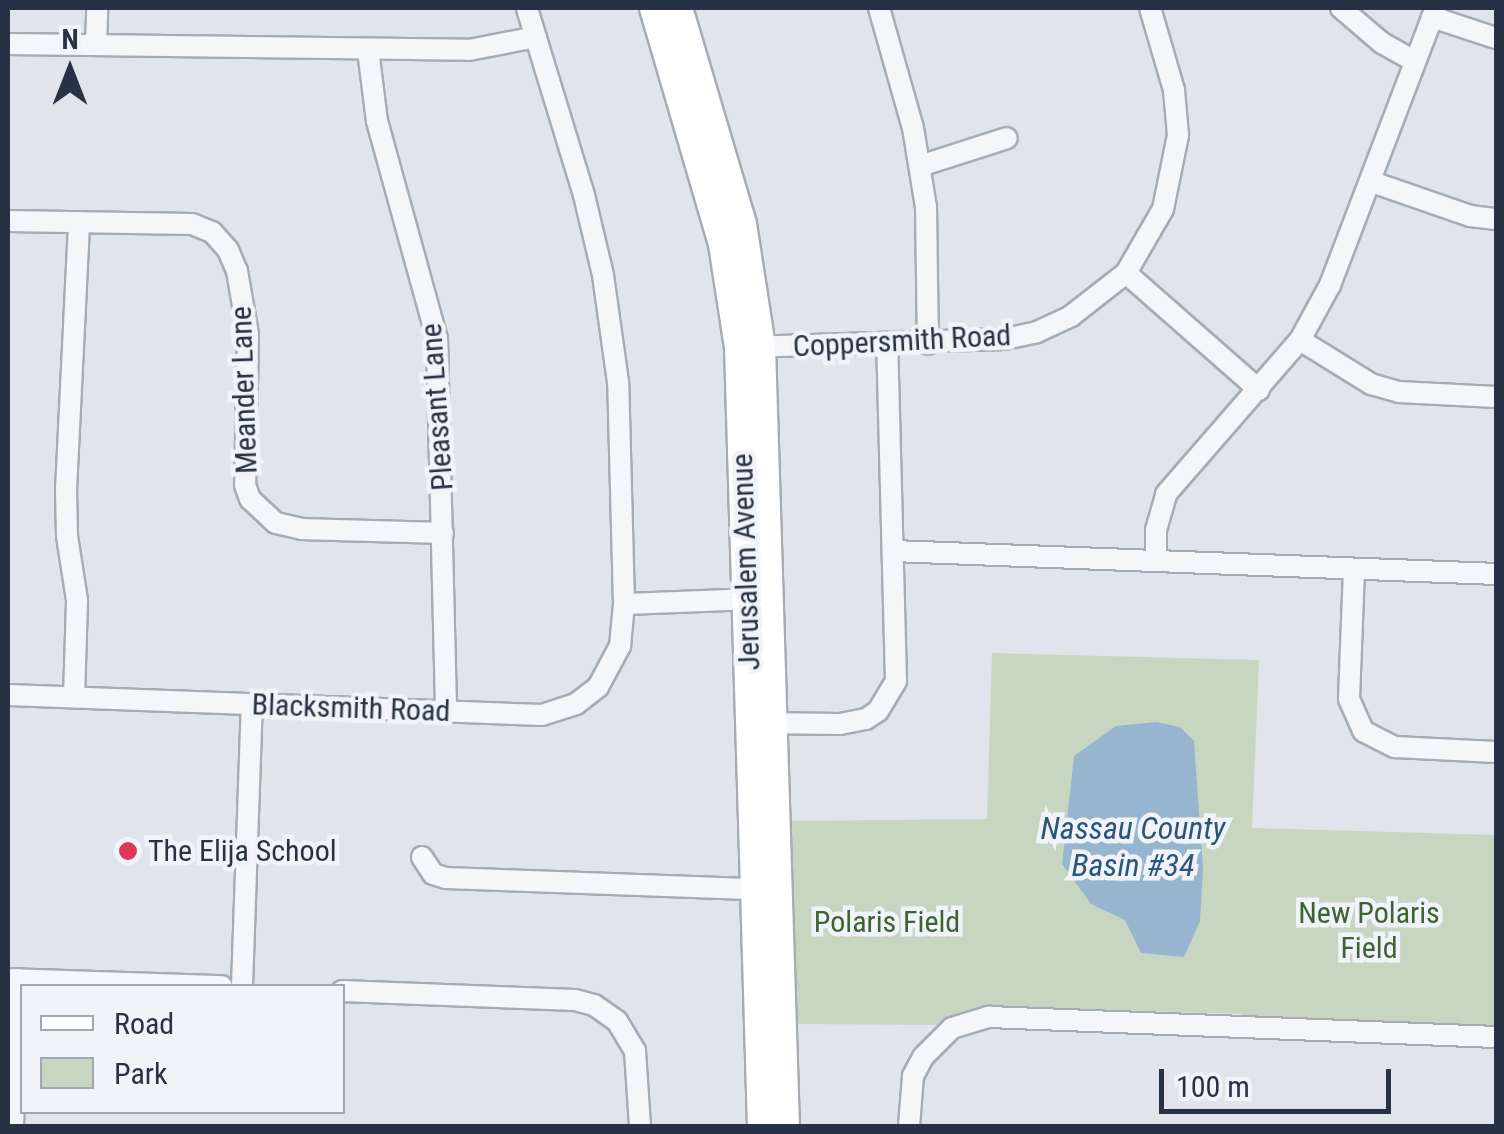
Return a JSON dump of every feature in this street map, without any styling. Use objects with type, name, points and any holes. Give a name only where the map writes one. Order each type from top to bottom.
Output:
[{"type":"main road","name":"Jerusalem Avenue","points":[[654,8],[678,46]]},
{"type":"main road","name":"Jerusalem Avenue","points":[[678,8],[678,46],[750,347],[766,890],[762,1126]]},
{"type":"main road","name":"Jerusalem Avenue","points":[[766,890],[784,1126]]},
{"type":"street","points":[[96,45],[97,8]]},
{"type":"street","name":"Blacksmith Road","points":[[8,695],[542,715],[576,704],[598,687],[615,662],[624,604],[612,332],[584,195],[527,8]]},
{"type":"street","points":[[878,8],[920,166],[926,207],[928,344]]},
{"type":"street","name":"Coppersmith Road","points":[[750,347],[928,344],[1037,332],[1071,316],[1126,273],[1163,208],[1178,135],[1174,90],[1150,8]]},
{"type":"street","points":[[1341,8],[1370,35],[1414,61]]},
{"type":"street","points":[[1156,558],[1156,530],[1166,494],[1300,340],[1330,284],[1434,12],[1496,38]]},
{"type":"street","points":[[8,44],[469,50],[536,37]]},
{"type":"street","name":"Pleasant Lane","points":[[368,50],[377,120],[426,288],[436,339],[446,712]]},
{"type":"street","points":[[920,166],[1007,138]]},
{"type":"street","points":[[1372,182],[1470,216],[1496,219]]},
{"type":"street","name":"Meander Lane","points":[[8,220],[192,224],[212,232],[228,250],[237,272],[248,335],[245,485],[261,513],[276,523],[301,528],[443,533]]},
{"type":"street","points":[[74,697],[77,600],[66,507],[79,222]]},
{"type":"street","points":[[1126,273],[1259,390]]},
{"type":"street","points":[[1300,340],[1371,384],[1399,392],[1496,397]]},
{"type":"street","points":[[762,723],[840,724],[866,719],[890,696],[896,681],[887,346]]},
{"type":"street","points":[[893,551],[1156,558],[1496,574]]},
{"type":"street","points":[[1354,569],[1349,699],[1364,730],[1395,747],[1496,752]]},
{"type":"street","points":[[624,604],[758,599]]},
{"type":"street","points":[[242,984],[252,704]]},
{"type":"street","points":[[422,858],[433,874],[446,878],[766,890]]},
{"type":"street","points":[[13,1126],[12,979],[162,984]]},
{"type":"street","points":[[345,991],[574,1000],[594,1005],[617,1021],[634,1051],[640,1126]]},
{"type":"street","points":[[909,1126],[913,1076],[923,1057],[952,1028],[989,1018],[1496,1036]]},
{"type":"green space","points":[[992,653],[1259,660],[1252,828],[1496,835],[1496,1033],[1242,1024],[1242,1014],[984,1006],[983,1019],[961,1025],[793,1024],[787,821],[987,819]]},
{"type":"water","name":"Nassau County Basin #34","points":[[1156,722],[1180,727],[1194,741],[1203,868],[1200,921],[1184,957],[1141,953],[1125,920],[1091,904],[1062,864],[1074,756],[1116,726]]},
{"type":"place","name":"The Elija School","points":[[128,851]]},
{"type":"park label","name":"Polaris Field","points":[[887,922]]},
{"type":"park label","name":"New Polaris Field","points":[[1369,930]]}]
